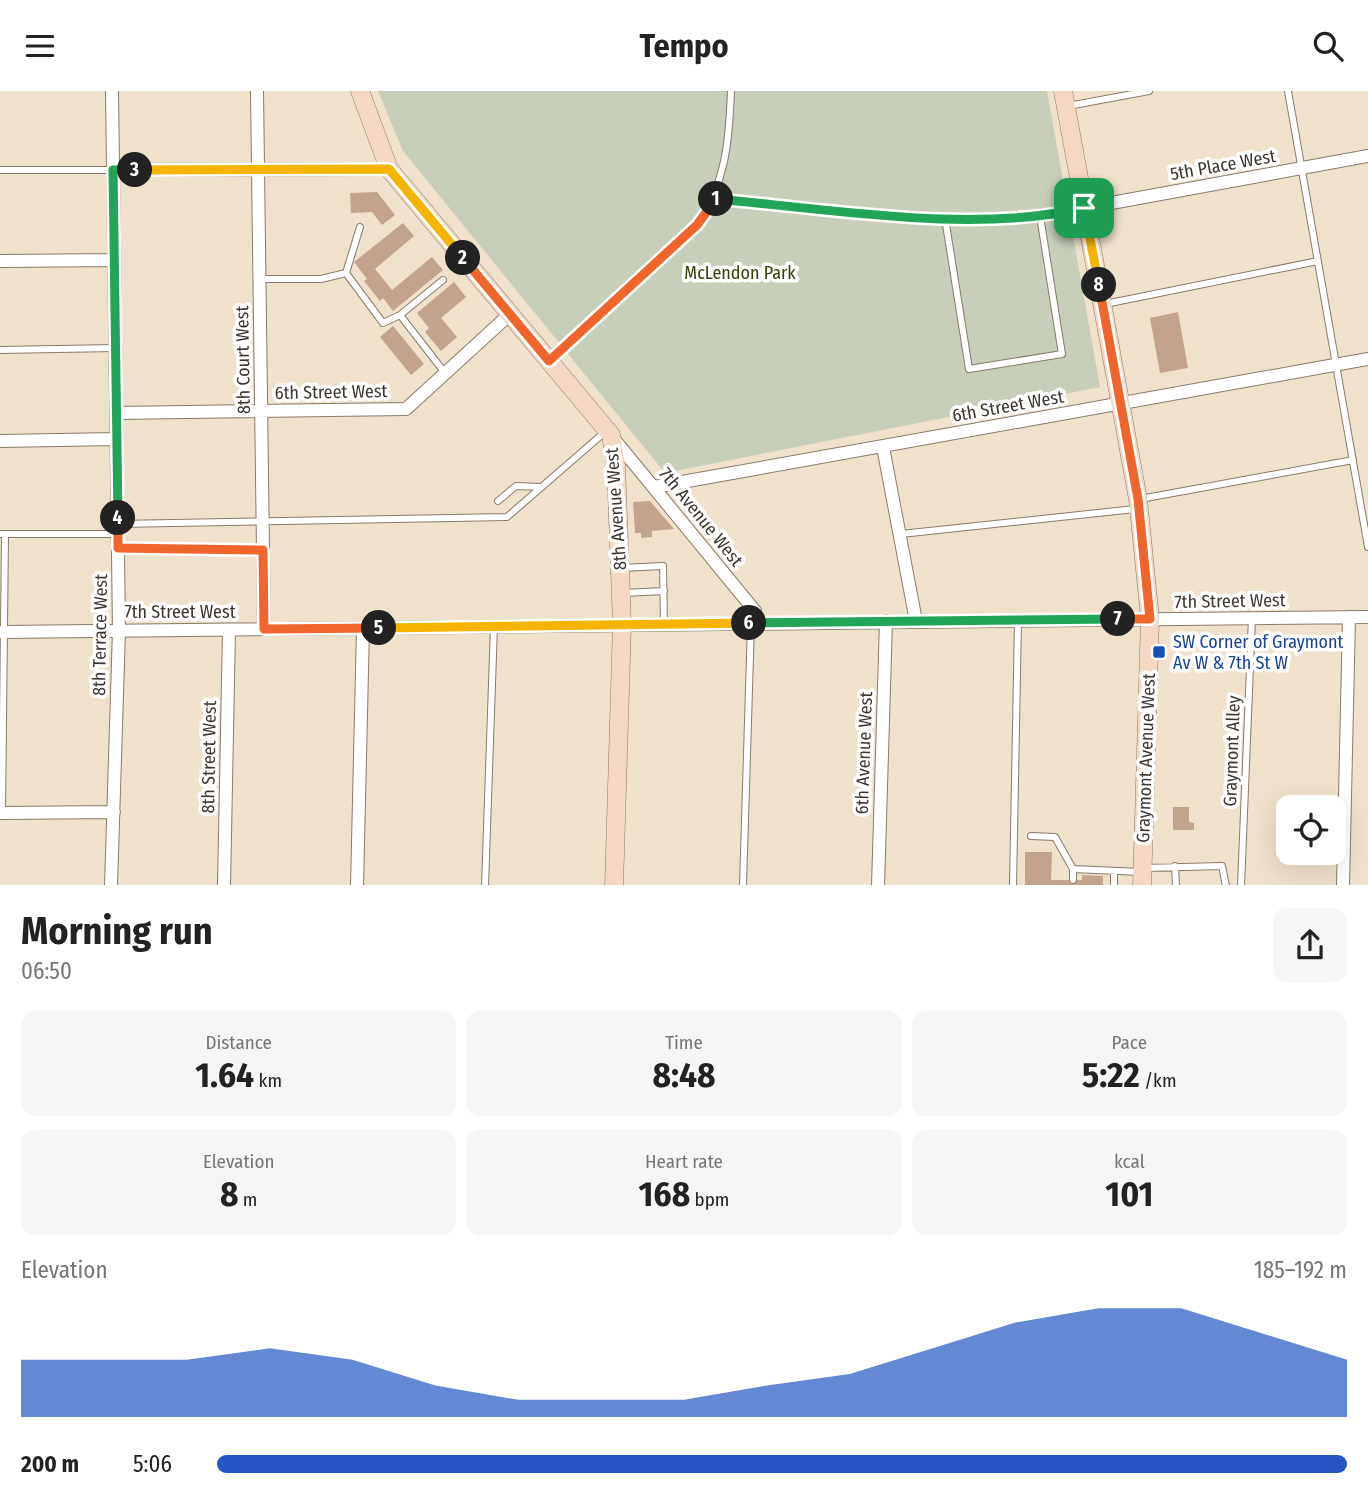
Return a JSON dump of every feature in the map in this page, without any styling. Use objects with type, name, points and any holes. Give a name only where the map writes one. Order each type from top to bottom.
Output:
[{"type":"main road","name":"8th Avenue West","points":[[360,91],[389,169],[608,433],[616,465],[622,624],[614,885]]},
{"type":"main road","name":"Graymont Avenue West","points":[[1064,99],[1138,504],[1150,619],[1143,875]]},
{"type":"street","name":"8th Terrace West","points":[[111,885],[119,630],[112,91]]},
{"type":"street","name":"8th Court West","points":[[257,91],[264,629]]},
{"type":"street","name":"5th Place West","points":[[1084,208],[1368,156]]},
{"type":"street","points":[[113,170],[389,169]]},
{"type":"street","points":[[0,261],[114,260]]},
{"type":"street","name":"6th Street West","points":[[116,413],[405,409],[510,314]]},
{"type":"street","name":"6th Street West","points":[[654,487],[1368,359]]},
{"type":"street","name":"7th Avenue West","points":[[608,433],[755,611],[751,623]]},
{"type":"street","points":[[0,441],[117,439]]},
{"type":"street","points":[[883,447],[916,621]]},
{"type":"street","points":[[1343,885],[1349,617]]},
{"type":"street","name":"7th Street West","points":[[2,632],[1368,617]]},
{"type":"street","name":"6th Avenue West","points":[[878,885],[886,621]]},
{"type":"street","points":[[357,885],[363,628]]},
{"type":"street","name":"8th Street West","points":[[224,885],[229,630]]},
{"type":"street","points":[[1,813],[114,812]]},
{"type":"lane","points":[[549,361],[697,225],[715,199],[730,131],[731,91]]},
{"type":"lane","points":[[1064,99],[1149,91]]},
{"type":"lane","points":[[1288,91],[1368,547]]},
{"type":"lane","points":[[0,170],[113,170]]},
{"type":"lane","points":[[715,199],[945,218],[1040,216],[1084,208]]},
{"type":"lane","points":[[945,218],[969,369],[1062,354],[1040,216]]},
{"type":"lane","points":[[346,273],[360,226]]},
{"type":"lane","points":[[1103,305],[1318,261]]},
{"type":"lane","points":[[260,279],[321,279],[346,273]]},
{"type":"lane","points":[[346,273],[383,323],[400,315],[443,280]]},
{"type":"lane","points":[[400,315],[445,373]]},
{"type":"lane","points":[[0,349],[116,348]]},
{"type":"lane","points":[[1,813],[2,534],[262,523],[507,517],[608,433]]},
{"type":"lane","points":[[901,534],[1138,504],[1353,460]]},
{"type":"lane","points":[[498,501],[516,486],[541,487]]},
{"type":"lane","points":[[620,568],[663,566],[664,624]]},
{"type":"lane","points":[[621,593],[664,591]]},
{"type":"lane","name":"Graymont Alley","points":[[1241,885],[1252,618]]},
{"type":"lane","points":[[1013,885],[1018,620]]},
{"type":"lane","points":[[743,885],[751,623]]},
{"type":"lane","points":[[485,885],[494,626]]},
{"type":"lane","points":[[1031,836],[1055,837],[1073,869],[1073,880]]},
{"type":"lane","points":[[1175,866],[1176,885]]},
{"type":"lane","points":[[1073,869],[1114,869],[1143,875],[1175,866],[1222,866],[1226,885]]},
{"type":"lane","points":[[1114,871],[1114,885]]},
{"type":"path","points":[[118,548],[263,550]]},
{"type":"green space","name":"McLendon Park","points":[[378,91],[1047,91],[1100,387],[665,473],[403,151]]},
{"type":"building","points":[[377,192],[395,215],[382,225],[372,212],[351,213],[350,193]]},
{"type":"building","points":[[403,223],[414,236],[375,269],[392,290],[432,257],[443,270],[393,311],[383,298],[380,301],[364,281],[367,279],[354,262]]},
{"type":"building","points":[[454,282],[466,297],[441,318],[457,337],[441,351],[425,332],[429,328],[417,313]]},
{"type":"building","points":[[1178,312],[1188,368],[1160,373],[1150,318]]},
{"type":"building","points":[[393,326],[424,364],[411,375],[380,337]]},
{"type":"building","points":[[650,501],[674,529],[652,531],[652,537],[641,538],[641,533],[635,533],[633,502]]},
{"type":"building","points":[[1173,807],[1189,807],[1189,822],[1194,823],[1194,830],[1173,830]]},
{"type":"building","points":[[1025,852],[1052,852],[1051,880],[1082,880],[1082,875],[1103,876],[1103,885],[1025,885]]},
{"type":"place","name":"SW Corner of Graymont Av W & 7th St W","points":[[1159,652]]},
{"type":"route","points":[[389,169],[549,361],[697,225],[715,199],[928,218],[1051,216],[1084,208],[1138,499],[1150,619],[264,629],[263,550],[118,548],[113,170],[389,169]]}]
